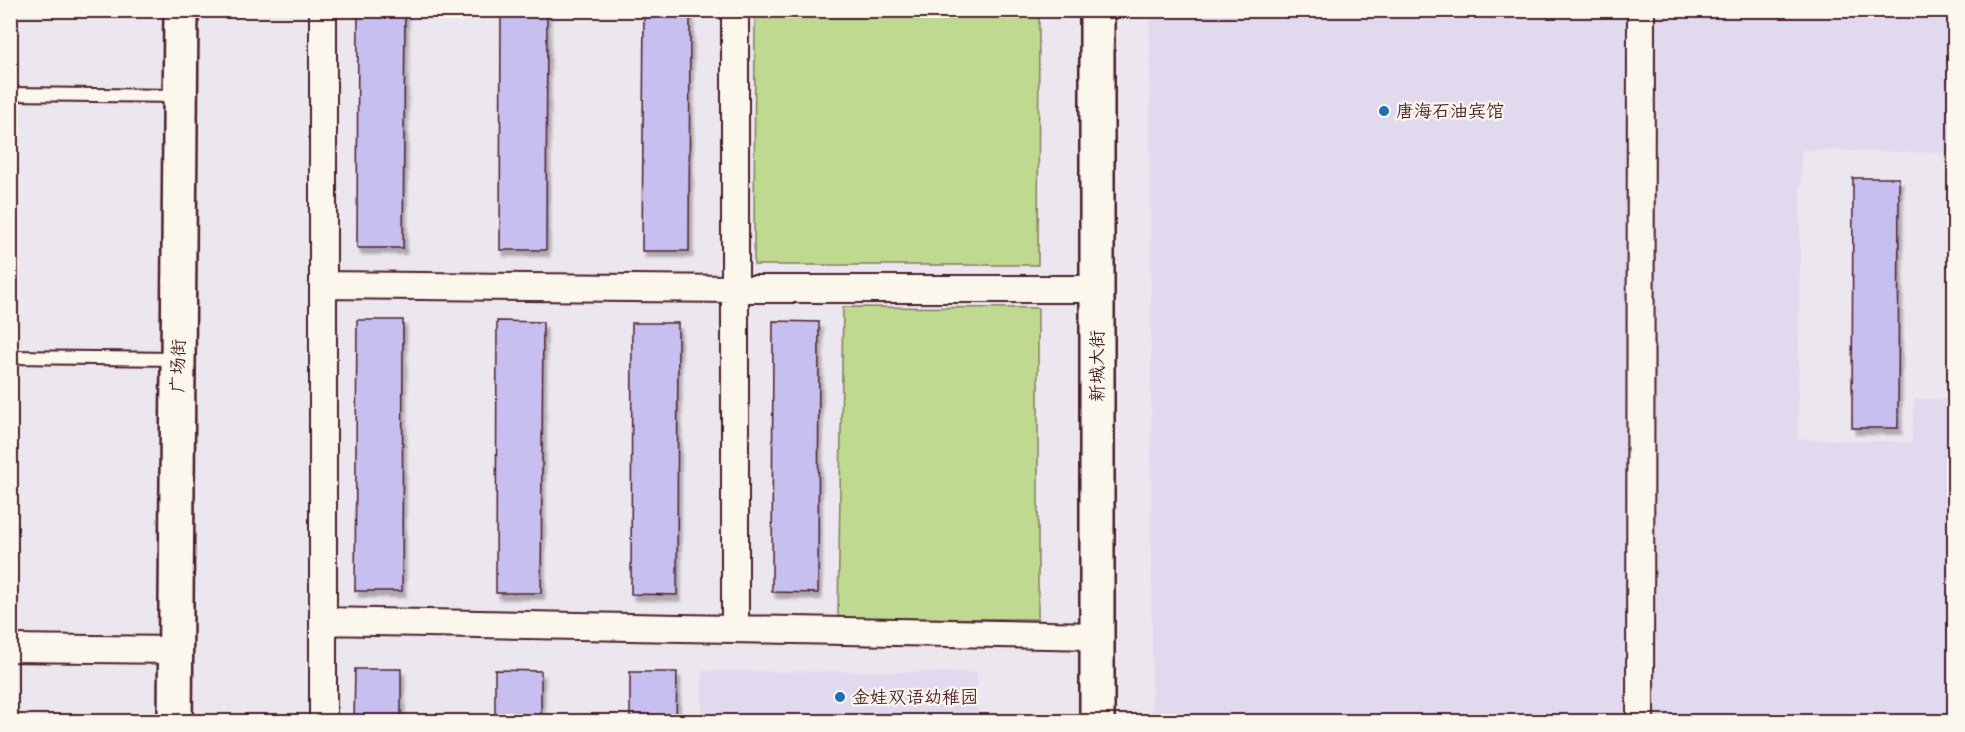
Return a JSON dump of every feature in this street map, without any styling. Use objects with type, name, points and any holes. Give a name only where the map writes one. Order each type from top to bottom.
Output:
[{"type":"street","name":"广场街","points":[[175,722],[181,10]]},
{"type":"street","points":[[323,10],[323,722]]},
{"type":"street","points":[[735,10],[735,629]]},
{"type":"street","name":"新城大街","points":[[1097,722],[1098,10]]},
{"type":"street","points":[[1640,722],[1641,10]]},
{"type":"street","points":[[323,285],[735,289],[1097,289]]},
{"type":"street","points":[[323,621],[1097,636]]},
{"type":"street","points":[[10,648],[176,650]]},
{"type":"lane","points":[[10,94],[181,96]]},
{"type":"lane","points":[[10,357],[178,359]]},
{"type":"shaded area","points":[[1150,11],[1954,11],[1954,153],[1801,150],[1798,439],[1912,442],[1914,399],[1954,399],[1954,721],[1152,721]]},
{"type":"shaded area","name":"金娃双语幼稚园","points":[[702,671],[977,672],[977,721],[702,721]]},
{"type":"green space","points":[[755,11],[1039,11],[1038,265],[754,265]]},
{"type":"green space","points":[[843,307],[1038,308],[1038,619],[838,618]]},
{"type":"building","points":[[358,10],[405,10],[403,248],[357,248]]},
{"type":"building","points":[[501,11],[547,11],[546,250],[500,250]]},
{"type":"building","points":[[644,12],[690,12],[689,251],[642,251]]},
{"type":"building","points":[[1853,178],[1899,178],[1898,428],[1852,428]]},
{"type":"building","points":[[357,320],[403,320],[402,591],[355,591]]},
{"type":"building","points":[[497,321],[543,322],[541,593],[496,593]]},
{"type":"building","points":[[773,321],[819,322],[818,593],[772,592]]},
{"type":"building","points":[[632,323],[678,323],[677,595],[631,594]]},
{"type":"building","points":[[355,669],[401,669],[401,722],[354,722]]},
{"type":"building","points":[[495,670],[541,671],[541,722],[495,722]]},
{"type":"building","points":[[630,672],[677,672],[676,722],[630,722]]},
{"type":"place","name":"唐海石油宾馆","points":[[1384,111]]},
{"type":"place","name":"金娃双语幼稚园","points":[[840,697]]}]
